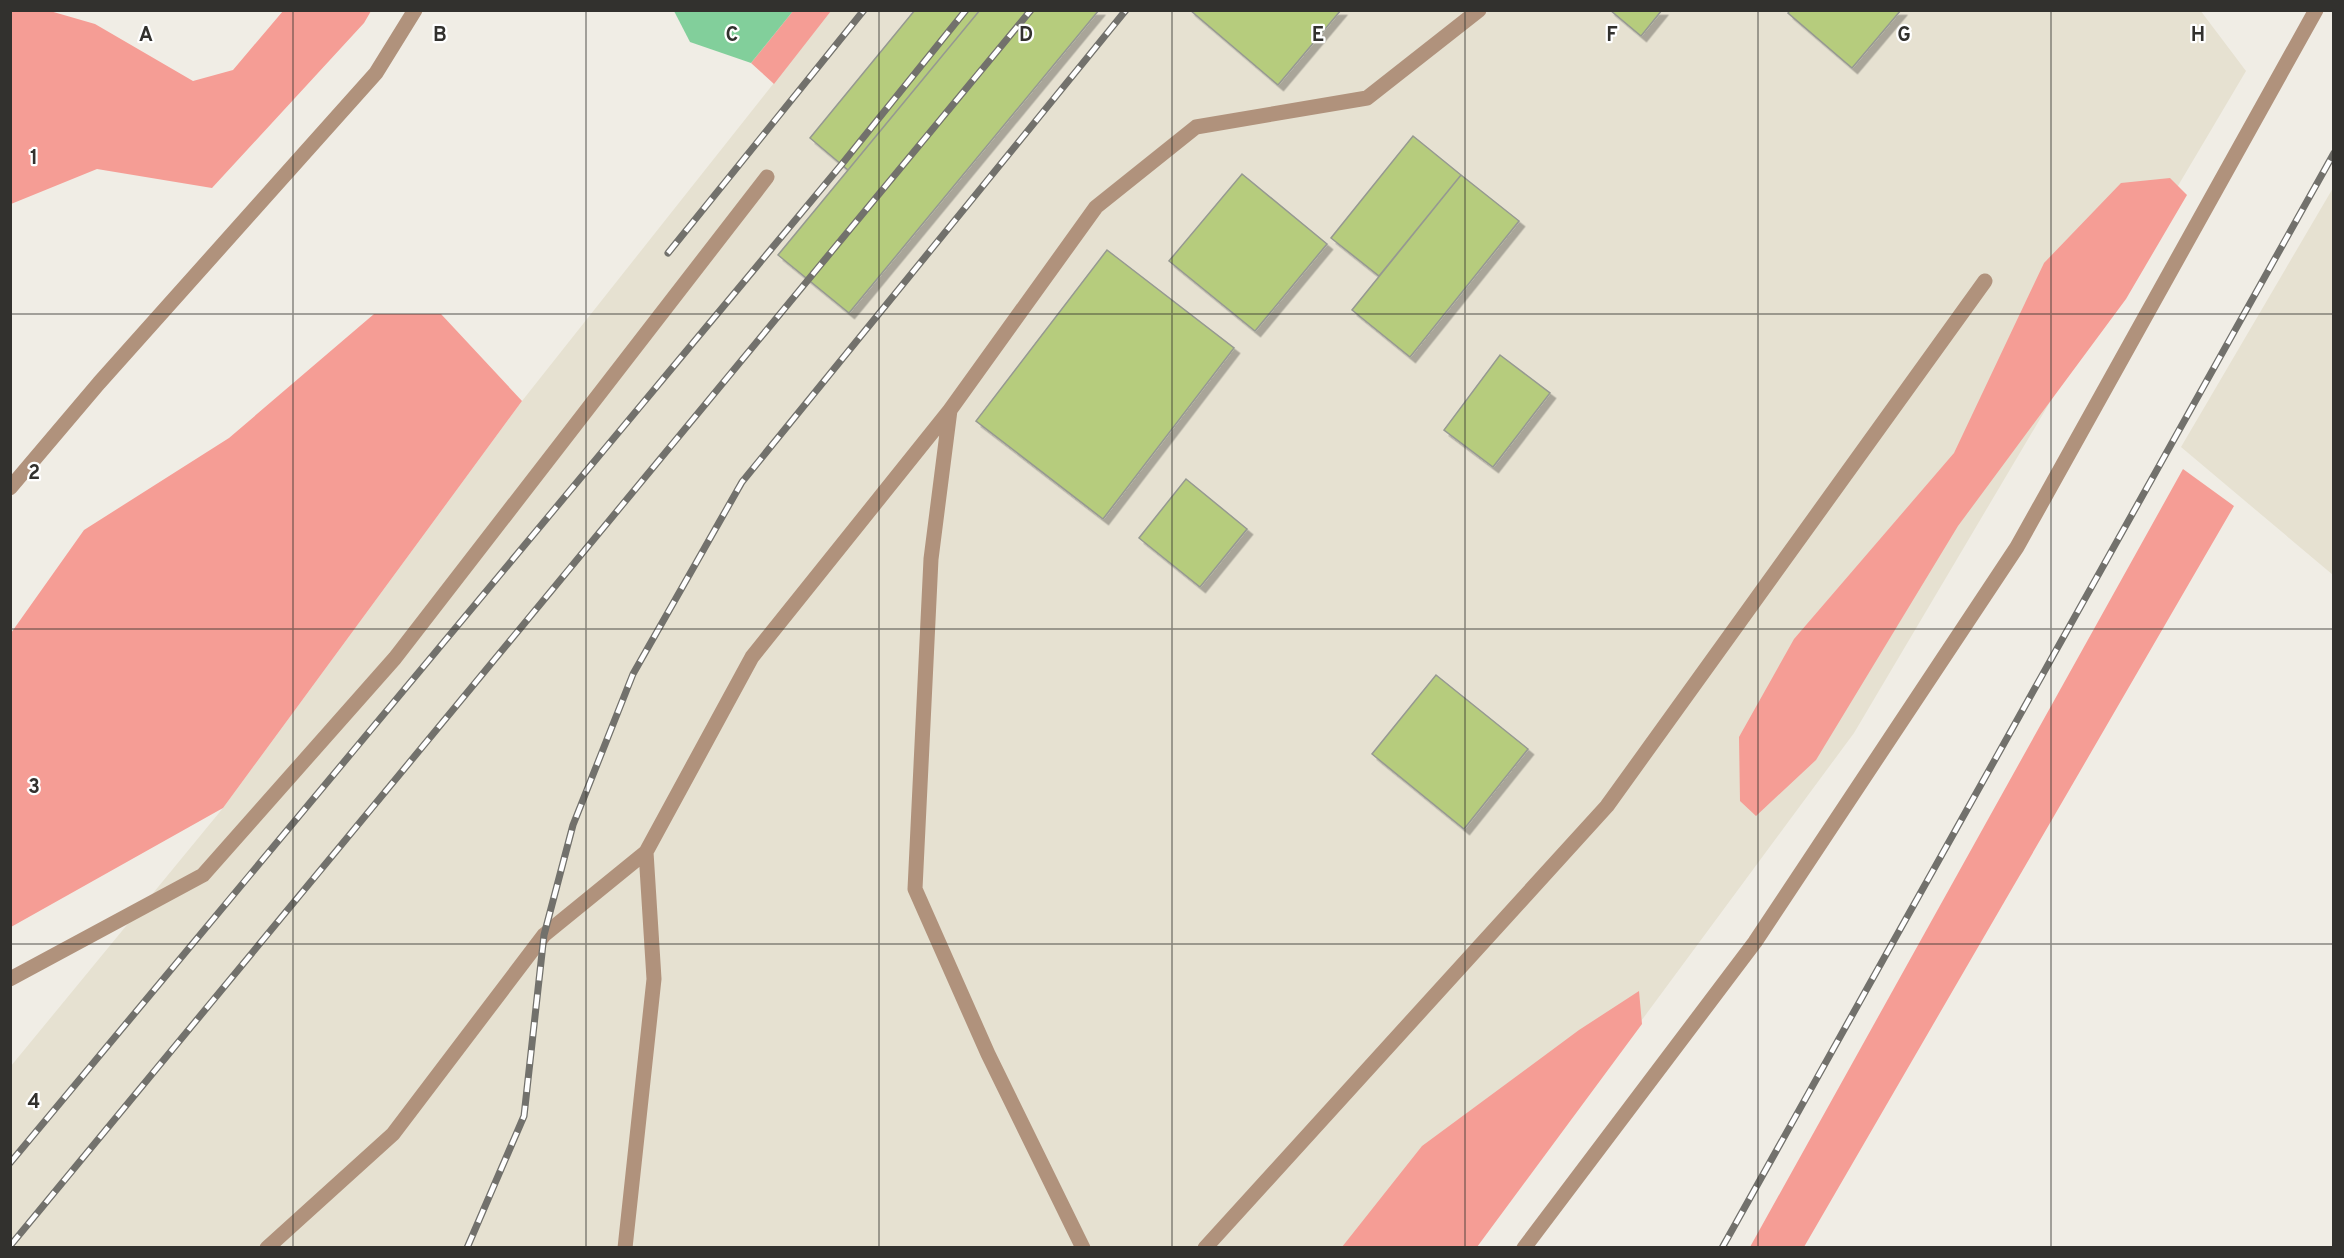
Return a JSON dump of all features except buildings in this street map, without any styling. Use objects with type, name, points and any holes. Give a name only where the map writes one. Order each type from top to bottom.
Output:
[{"type":"street","points":[[10,488],[99,383],[376,73],[415,10]]},
{"type":"street","points":[[267,1248],[393,1134],[544,935],[646,852],[752,657],[951,410],[1096,207],[1196,127],[1367,98],[1479,10]]},
{"type":"street","points":[[1524,1248],[1755,942],[2017,547],[2316,10]]},
{"type":"street","points":[[10,979],[203,875],[395,658],[767,177]]},
{"type":"street","points":[[1205,1248],[1607,806],[1985,281]]},
{"type":"street","points":[[951,410],[931,559],[915,889],[988,1054],[1083,1248]]},
{"type":"street","points":[[625,1248],[654,979],[646,852]]},
{"type":"shaded area","points":[[11,10],[50,11],[95,24],[193,81],[233,70],[283,11],[371,11],[364,23],[212,188],[97,169],[11,204]]},
{"type":"shaded area","points":[[2200,10],[2246,71],[1854,733],[1474,1247],[11,1248],[11,1066],[223,808],[522,401],[831,11]]},
{"type":"shaded area","points":[[674,11],[793,11],[751,63],[690,42]]},
{"type":"shaded area","points":[[793,11],[831,11],[774,84],[751,63]]},
{"type":"shaded area","points":[[2170,178],[2187,195],[2126,299],[1958,526],[1816,760],[1756,816],[1740,801],[1739,737],[1794,639],[1954,453],[2044,263],[2121,183]]},
{"type":"shaded area","points":[[2333,188],[2334,575],[2181,447]]},
{"type":"shaded area","points":[[374,314],[441,314],[522,401],[223,808],[11,927],[11,633],[84,530],[229,438]]},
{"type":"shaded area","points":[[2183,469],[2234,506],[1804,1247],[1750,1247]]},
{"type":"shaded area","points":[[1639,991],[1642,1024],[1477,1247],[1342,1247],[1422,1146],[1579,1030]]},
{"type":"railway","points":[[668,253],[864,10]]},
{"type":"railway","points":[[10,1163],[842,164],[966,10]]},
{"type":"railway","points":[[10,1246],[1031,10]]},
{"type":"railway","points":[[467,1248],[524,1116],[544,935],[573,825],[633,674],[742,482],[1126,10]]},
{"type":"railway","points":[[1722,1248],[2334,153]]}]
